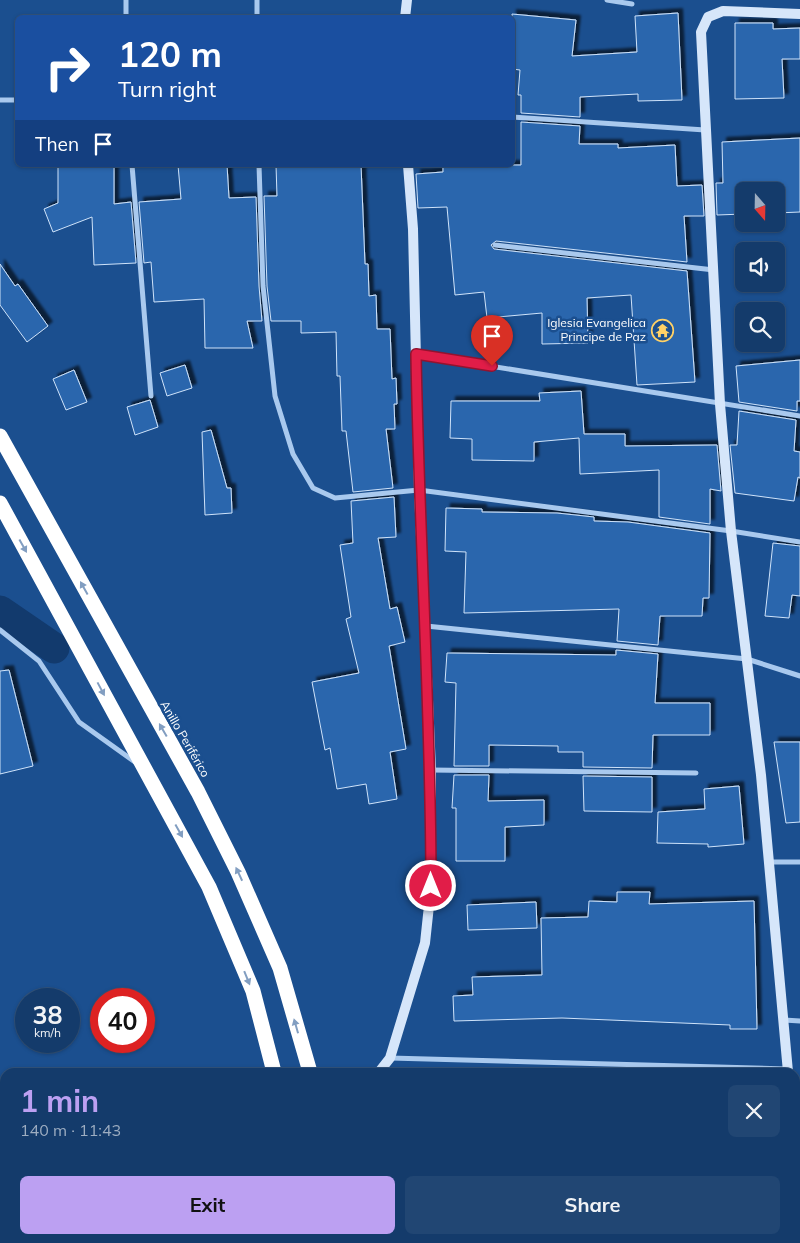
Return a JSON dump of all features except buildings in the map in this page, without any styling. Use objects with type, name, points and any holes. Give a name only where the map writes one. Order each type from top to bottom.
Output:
[{"type":"highway","name":"Anillo Periférico","points":[[0,436],[198,792],[238,872],[280,968],[309,1068]]},
{"type":"highway","points":[[0,503],[209,887],[253,992],[273,1068]]},
{"type":"street","points":[[126,0],[126,15]]},
{"type":"street","points":[[257,0],[257,15]]},
{"type":"street","points":[[405,15],[407,0]]},
{"type":"street","points":[[607,0],[632,4]]},
{"type":"street","points":[[787,1068],[784,1020],[747,659],[731,531],[720,404],[701,32],[708,17],[723,11],[800,14]]},
{"type":"street","points":[[0,100],[15,100]]},
{"type":"street","points":[[515,117],[705,130]]},
{"type":"street","points":[[132,167],[151,396]]},
{"type":"street","points":[[259,167],[263,286],[268,348],[275,396],[293,454],[313,488],[335,498],[419,490],[731,531],[800,542]]},
{"type":"street","points":[[382,1068],[390,1058],[424,943],[431,886],[431,770],[419,490],[414,228],[408,167]]},
{"type":"street","points":[[495,245],[714,270]]},
{"type":"street","points":[[416,354],[800,416]]},
{"type":"street","points":[[426,626],[747,659],[800,676]]},
{"type":"street","points":[[0,630],[39,661],[79,722],[143,767]]},
{"type":"street","points":[[431,770],[696,773]]},
{"type":"street","points":[[768,862],[800,862]]},
{"type":"street","points":[[784,1020],[800,1021]]},
{"type":"street","points":[[390,1058],[695,1068]]},
{"type":"waterway","points":[[0,611],[54,648]]},
{"type":"place","name":"Iglesia Evangelica Principe de Paz","points":[[662,330]]},
{"type":"route","points":[[431,886],[431,770],[419,490],[416,354],[492,366]]}]
